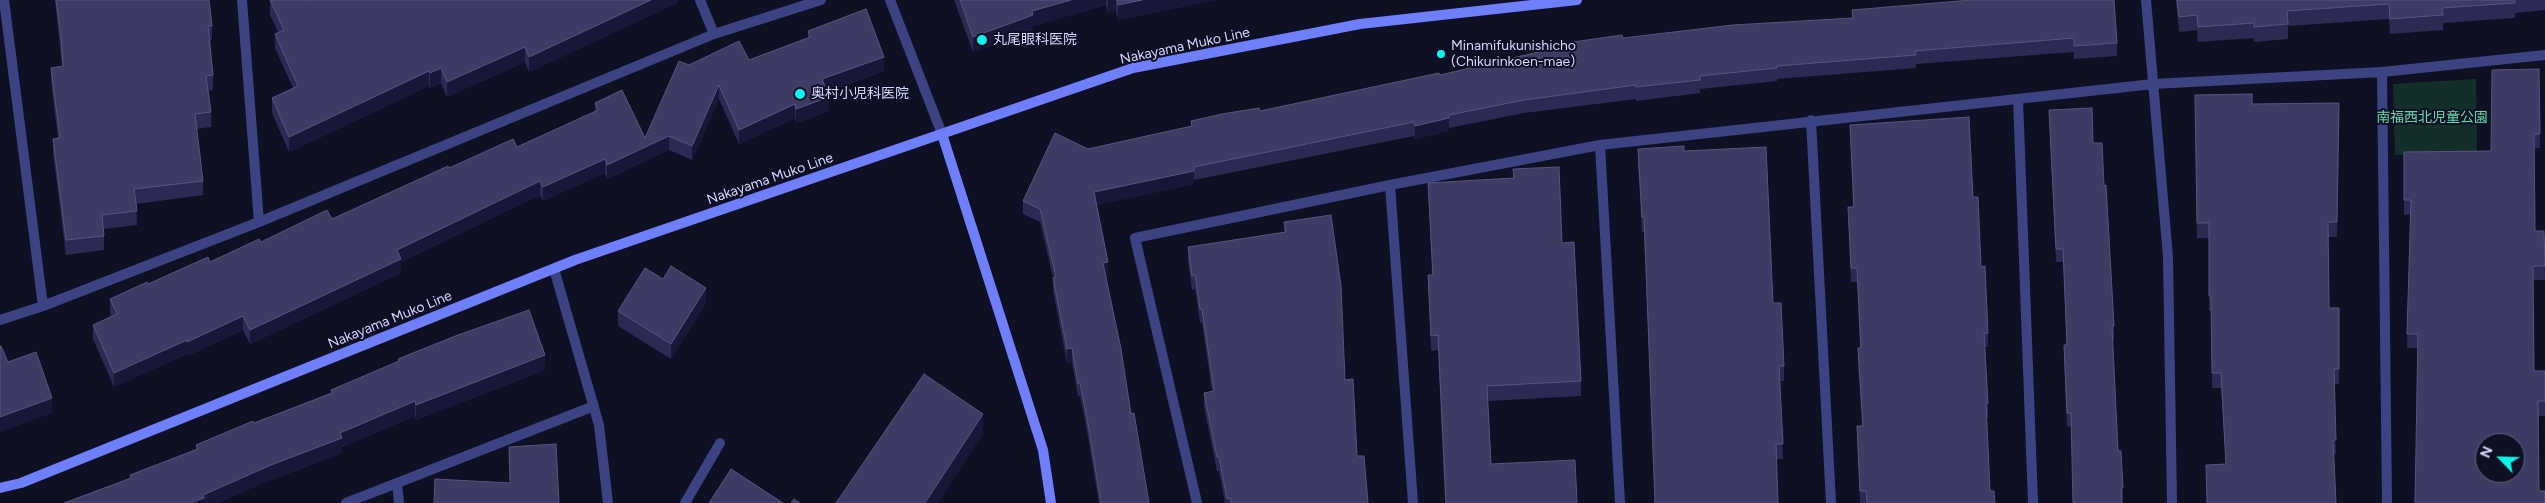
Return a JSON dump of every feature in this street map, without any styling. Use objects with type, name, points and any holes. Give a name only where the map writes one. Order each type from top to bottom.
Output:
[{"type":"main road","name":"Nakayama Muko Line","points":[[0,488],[21,483],[554,268],[1133,68],[1360,24],[1578,0]]},
{"type":"main road","points":[[942,134],[1043,450],[1051,503]]},
{"type":"street","points":[[4,0],[43,306]]},
{"type":"street","points":[[242,0],[259,222]]},
{"type":"street","points":[[700,0],[714,34]]},
{"type":"street","points":[[0,320],[43,306],[259,222],[714,34],[821,0]]},
{"type":"street","points":[[890,0],[942,134]]},
{"type":"street","points":[[2146,0],[2168,257],[2172,503]]},
{"type":"street","points":[[1197,503],[1135,238],[1390,184],[1600,145],[1811,120],[2153,84],[2382,72],[2545,55]]},
{"type":"street","points":[[2382,72],[2387,503]]},
{"type":"street","points":[[2018,99],[2033,503]]},
{"type":"street","points":[[1811,120],[1831,503]]},
{"type":"street","points":[[1600,145],[1620,503]]},
{"type":"street","points":[[1390,184],[1413,503]]},
{"type":"street","points":[[554,268],[600,424],[608,503]]},
{"type":"street","points":[[346,503],[594,406]]},
{"type":"street","points":[[685,503],[720,443]]},
{"type":"street","points":[[397,483],[399,503]]},
{"type":"green space","name":"南福西北児童公園","points":[[2476,79],[2477,153],[2395,155],[2393,84]]},
{"type":"building","points":[[56,0],[209,0],[212,26],[208,26],[213,75],[206,76],[211,112],[195,114],[203,181],[134,189],[137,211],[102,215],[104,236],[66,240],[53,139],[60,138],[51,68],[63,66]]},
{"type":"building","points":[[270,0],[651,0],[529,57],[525,47],[447,82],[441,68],[430,73],[429,71],[289,137],[272,98],[298,86],[275,34],[284,30]]},
{"type":"building","points":[[960,0],[1071,0],[1032,11],[1033,15],[973,37]]},
{"type":"building","points":[[1117,0],[1142,0],[1118,5]]},
{"type":"building","points":[[1971,0],[2114,0],[2117,43],[2074,46],[2074,38],[1915,51],[1916,55],[1777,66],[1777,68],[1700,76],[1700,80],[1636,87],[1636,85],[1524,100],[1449,115],[1449,118],[1415,126],[1414,122],[1194,167],[1194,171],[1094,192],[1108,262],[1103,263],[1121,349],[1131,414],[1134,413],[1149,503],[1101,503],[1080,383],[1078,384],[1072,348],[1067,349],[1053,278],[1056,277],[1040,209],[1023,201],[1055,133],[1088,149],[1192,126],[1191,121],[1222,114],[1259,108],[1260,111],[1439,73],[1440,75],[1560,47],[1559,44],[1622,35],[1623,38],[1733,25],[1853,18],[1852,10]]},
{"type":"building","points":[[2177,0],[2515,0],[2515,3],[2442,8],[2443,15],[2390,19],[2389,4],[2287,11],[2288,24],[2254,27],[2254,23],[2198,27],[2197,15],[2179,17]]},
{"type":"building","points":[[866,9],[884,57],[822,79],[829,97],[796,109],[795,104],[739,130],[719,85],[692,146],[669,136],[607,165],[605,159],[543,187],[540,181],[397,250],[401,259],[250,330],[243,316],[114,373],[93,325],[117,314],[110,299],[208,257],[210,262],[259,239],[261,242],[327,210],[332,219],[448,166],[449,168],[513,139],[517,147],[598,110],[595,103],[622,90],[645,138],[679,61],[689,65],[739,41],[749,60],[810,37],[808,31]]},
{"type":"building","points":[[2539,69],[2540,134],[2534,134],[2535,231],[2544,231],[2545,266],[2533,266],[2534,371],[2545,371],[2545,401],[2538,401],[2539,491],[2545,491],[2545,503],[2415,503],[2418,334],[2407,334],[2411,200],[2404,200],[2404,152],[2491,151],[2492,70]]},
{"type":"building","points":[[2252,94],[2252,104],[2339,103],[2337,222],[2328,222],[2329,308],[2339,308],[2339,369],[2334,369],[2336,440],[2333,440],[2336,503],[2207,503],[2206,465],[2226,464],[2221,373],[2212,373],[2209,223],[2197,223],[2195,95]]},
{"type":"building","points":[[2092,108],[2093,143],[2102,143],[2104,186],[2106,185],[2114,326],[2112,326],[2118,451],[2121,451],[2123,488],[2121,488],[2122,503],[2073,503],[2071,413],[2067,413],[2064,345],[2067,345],[2063,249],[2056,249],[2049,110]]},
{"type":"building","points":[[1969,117],[1973,197],[1978,197],[1981,267],[1985,266],[1988,333],[1984,333],[1988,403],[1986,403],[1990,491],[1994,491],[1995,503],[1867,503],[1866,491],[1860,491],[1857,426],[1863,426],[1858,348],[1861,348],[1857,268],[1851,268],[1848,207],[1854,207],[1850,125]]},
{"type":"building","points":[[1684,146],[1684,151],[1766,147],[1773,303],[1781,303],[1784,366],[1779,366],[1783,444],[1776,444],[1778,503],[1655,503],[1644,217],[1642,217],[1638,149]]},
{"type":"building","points":[[1559,167],[1562,243],[1574,242],[1581,381],[1487,386],[1491,464],[1575,460],[1577,503],[1446,503],[1438,335],[1431,336],[1428,275],[1433,275],[1428,183],[1514,178],[1513,169]]},
{"type":"building","points":[[1331,215],[1341,286],[1345,380],[1353,379],[1357,456],[1364,456],[1368,503],[1231,503],[1231,498],[1227,499],[1204,393],[1214,391],[1202,309],[1200,309],[1195,275],[1192,276],[1188,247],[1286,232],[1284,222]]},
{"type":"building","points":[[671,266],[706,288],[671,344],[618,311],[645,268],[663,279]]},
{"type":"building","points":[[529,310],[545,355],[416,405],[415,401],[340,433],[342,438],[271,465],[203,495],[204,498],[190,503],[64,503],[131,478],[130,475],[198,449],[196,445],[253,421],[254,423],[332,393],[331,390],[399,361],[398,359]]},
{"type":"building","points":[[0,346],[8,362],[36,352],[52,398],[0,417]]},
{"type":"building","points":[[924,374],[983,414],[925,503],[836,503]]},
{"type":"building","points":[[556,444],[559,503],[434,503],[435,479],[510,483],[509,447]]},
{"type":"building","points":[[731,469],[783,503],[709,503]]},
{"type":"building","points":[[794,499],[800,503],[791,503]]},
{"type":"place","name":"丸尾眼科医院","points":[[982,40]]},
{"type":"place","name":"Minamifukunishicho (Chikurinkoen-mae)","points":[[1441,54]]},
{"type":"place","name":"奥村小児科医院","points":[[800,94]]}]
